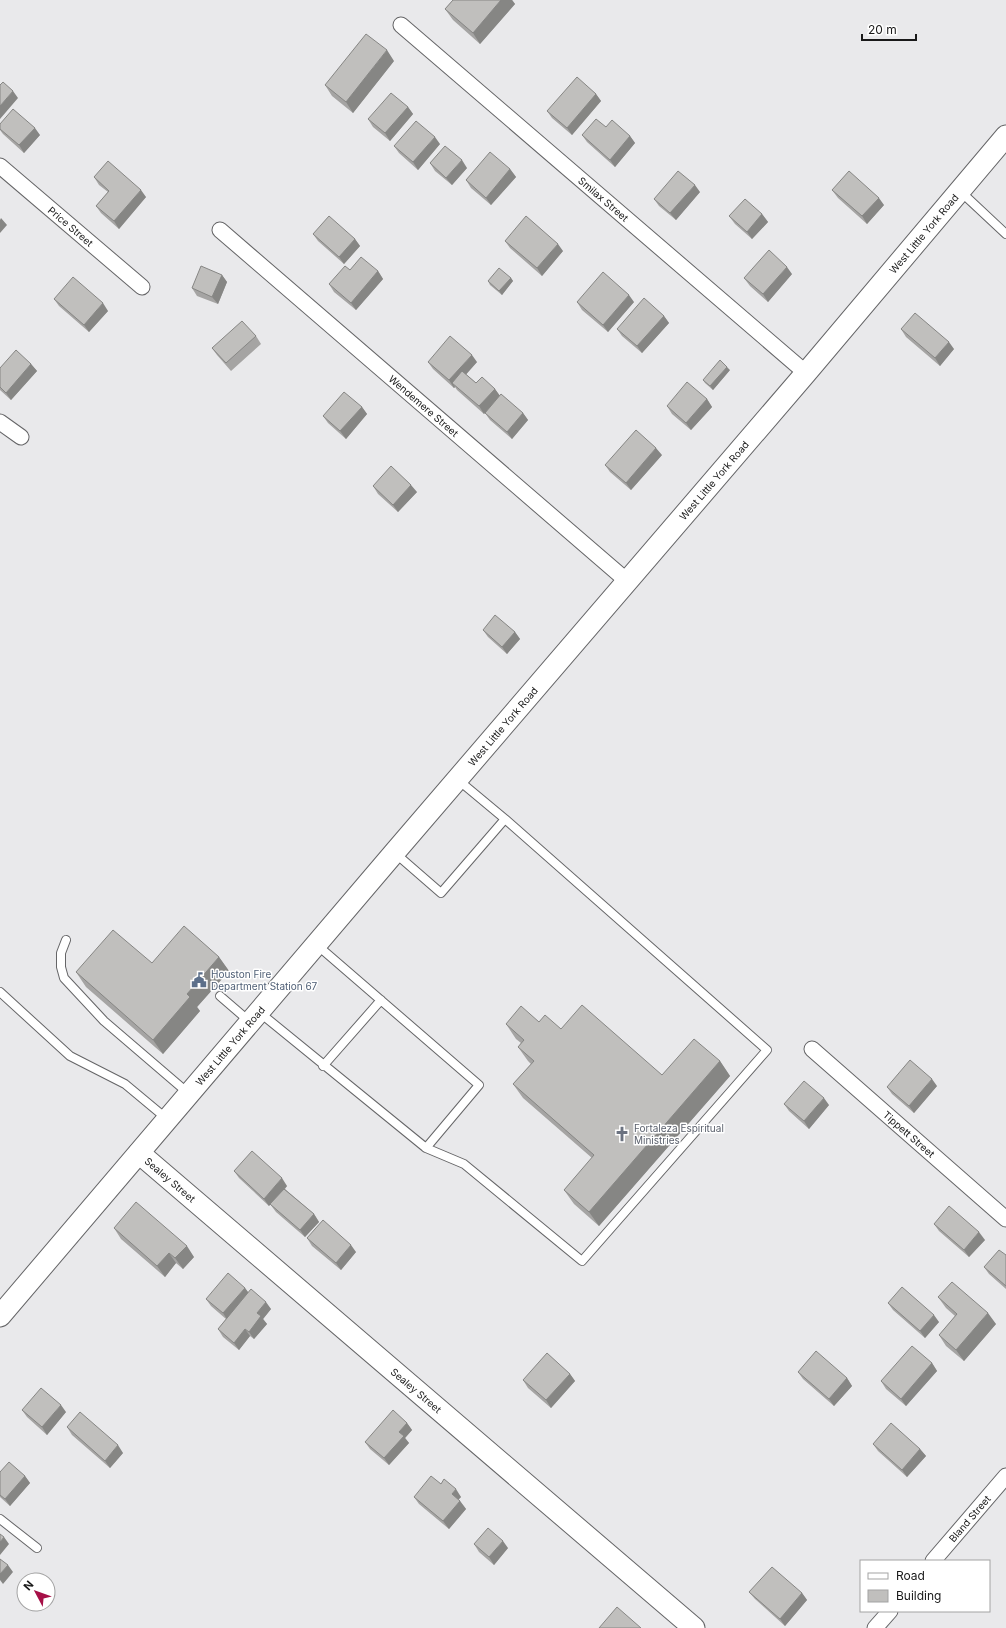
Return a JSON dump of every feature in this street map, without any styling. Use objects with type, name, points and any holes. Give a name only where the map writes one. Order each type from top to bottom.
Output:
[{"type":"street","name":"Smilax Street","points":[[402,25],[806,373]]},
{"type":"street","name":"West Little York Road","points":[[0,1316],[167,1120],[188,1093],[806,373],[1006,136]]},
{"type":"street","name":"Price Street","points":[[0,166],[142,287]]},
{"type":"street","name":"Wendemere Street","points":[[220,230],[627,581]]},
{"type":"street","points":[[0,422],[21,437]]},
{"type":"street","name":"Tippett Street","points":[[812,1049],[1006,1219]]},
{"type":"street","name":"Sealey Street","points":[[139,1153],[694,1628]]},
{"type":"street","name":"Bland Street","points":[[934,1560],[1006,1476]]},
{"type":"street","points":[[875,1628],[889,1612]]},
{"type":"lane","points":[[960,191],[1006,234]]},
{"type":"lane","points":[[220,996],[254,1017],[323,1066],[426,1148],[464,1164],[582,1261],[768,1050],[505,819],[457,779]]},
{"type":"lane","points":[[394,853],[441,893],[505,819]]},
{"type":"lane","points":[[66,940],[61,953],[61,967],[64,978],[104,1021],[188,1093]]},
{"type":"lane","points":[[316,945],[479,1085],[426,1148]]},
{"type":"lane","points":[[0,992],[70,1056],[125,1084],[167,1120]]},
{"type":"lane","points":[[323,1066],[381,1000]]},
{"type":"lane","points":[[0,1519],[37,1548]]},
{"type":"building","points":[[453,0],[501,0],[473,33],[445,9]]},
{"type":"building","points":[[366,34],[387,50],[346,102],[325,85]]},
{"type":"building","points":[[577,77],[596,94],[567,128],[547,111]]},
{"type":"building","points":[[3,82],[13,91],[0,106],[0,85]]},
{"type":"building","points":[[391,93],[408,107],[385,133],[368,119]]},
{"type":"building","points":[[13,109],[35,128],[19,145],[0,129],[0,124]]},
{"type":"building","points":[[596,119],[606,127],[612,120],[630,136],[610,160],[582,135]]},
{"type":"building","points":[[416,121],[435,137],[413,162],[394,146]]},
{"type":"building","points":[[445,146],[462,160],[446,178],[430,163]]},
{"type":"building","points":[[490,152],[510,169],[486,198],[466,180]]},
{"type":"building","points":[[108,161],[141,190],[114,221],[96,206],[109,191],[94,177]]},
{"type":"building","points":[[678,171],[695,185],[670,213],[654,199]]},
{"type":"building","points":[[849,171],[879,198],[862,216],[832,190]]},
{"type":"building","points":[[745,199],[762,214],[747,232],[729,216]]},
{"type":"building","points":[[329,216],[355,239],[339,257],[313,234]]},
{"type":"building","points":[[526,216],[558,244],[537,268],[505,241]]},
{"type":"building","points":[[769,250],[787,267],[763,294],[744,278]]},
{"type":"building","points":[[361,257],[378,271],[351,303],[329,284],[345,266],[350,270]]},
{"type":"building","points":[[201,266],[222,275],[212,297],[192,288]]},
{"type":"building","points":[[499,268],[511,278],[499,291],[488,281]]},
{"type":"building","points":[[603,272],[629,295],[603,325],[577,302]]},
{"type":"building","points":[[73,277],[103,303],[84,325],[54,299]]},
{"type":"building","points":[[644,298],[664,316],[637,346],[617,329]]},
{"type":"building","points":[[915,313],[949,342],[935,358],[901,329]]},
{"type":"building","points":[[242,321],[256,336],[226,363],[212,348]]},
{"type":"building","points":[[450,336],[472,355],[449,380],[428,362]]},
{"type":"building","points":[[16,350],[31,364],[6,393],[0,387],[0,368]]},
{"type":"building","points":[[720,360],[727,367],[710,386],[703,380]]},
{"type":"building","points":[[462,371],[476,383],[482,377],[495,389],[479,406],[452,383]]},
{"type":"building","points":[[687,382],[707,399],[686,423],[667,406]]},
{"type":"building","points":[[344,392],[362,407],[340,431],[323,416]]},
{"type":"building","points":[[501,394],[523,413],[507,432],[485,413]]},
{"type":"building","points":[[636,430],[656,448],[626,483],[605,465]]},
{"type":"building","points":[[391,466],[411,485],[393,505],[373,486]]},
{"type":"building","points":[[495,615],[515,632],[502,647],[483,630]]},
{"type":"building","points":[[184,926],[219,957],[187,994],[190,997],[153,1040],[76,972],[113,930],[152,963]]},
{"type":"building","name":"Fortaleza Espiritual Ministries","points":[[582,1005],[662,1075],[694,1039],[720,1061],[589,1212],[564,1190],[594,1155],[513,1084],[534,1061],[518,1047],[524,1040],[506,1024],[521,1006],[539,1022],[545,1015],[561,1029]]},
{"type":"building","points":[[910,1060],[932,1079],[909,1106],[887,1087]]},
{"type":"building","points":[[804,1081],[824,1098],[804,1121],[784,1104]]},
{"type":"building","points":[[252,1151],[282,1178],[264,1199],[234,1171]]},
{"type":"building","points":[[284,1189],[314,1214],[300,1230],[270,1204]]},
{"type":"building","points":[[136,1202],[187,1246],[175,1258],[169,1253],[157,1266],[114,1228]]},
{"type":"building","points":[[949,1206],[979,1232],[964,1250],[934,1224]]},
{"type":"building","points":[[323,1220],[351,1245],[336,1263],[307,1238]]},
{"type":"building","points":[[999,1250],[1006,1255],[1006,1286],[984,1267]]},
{"type":"building","points":[[228,1273],[245,1288],[223,1313],[206,1299]]},
{"type":"building","points":[[952,1282],[988,1313],[956,1350],[939,1335],[957,1314],[938,1297]]},
{"type":"building","points":[[902,1287],[934,1315],[920,1331],[888,1303]]},
{"type":"building","points":[[251,1289],[266,1302],[257,1313],[261,1316],[249,1332],[245,1329],[234,1343],[218,1329]]},
{"type":"building","points":[[912,1346],[932,1363],[901,1399],[881,1381]]},
{"type":"building","points":[[816,1351],[847,1378],[829,1399],[798,1372]]},
{"type":"building","points":[[547,1353],[570,1374],[546,1400],[523,1380]]},
{"type":"building","points":[[41,1388],[61,1405],[42,1427],[22,1410]]},
{"type":"building","points":[[393,1410],[407,1423],[399,1432],[404,1436],[384,1458],[365,1442]]},
{"type":"building","points":[[80,1412],[118,1445],[105,1461],[67,1427]]},
{"type":"building","points":[[891,1423],[920,1449],[902,1470],[873,1444]]},
{"type":"building","points":[[9,1462],[25,1476],[5,1499],[0,1495],[0,1472]]},
{"type":"building","points":[[431,1476],[441,1484],[444,1479],[456,1489],[452,1494],[460,1501],[443,1521],[414,1497]]},
{"type":"building","points":[[488,1528],[503,1541],[489,1557],[474,1544]]},
{"type":"building","points":[[0,1534],[4,1537],[0,1542]]},
{"type":"building","points":[[0,1559],[8,1565],[0,1574]]},
{"type":"building","points":[[772,1567],[802,1593],[780,1619],[749,1592]]},
{"type":"building","points":[[617,1607],[641,1628],[599,1628]]},
{"type":"place","name":"Houston Fire Department Station 67","points":[[199,980]]},
{"type":"place","name":"Fortaleza Espiritual Ministries","points":[[622,1134]]}]
